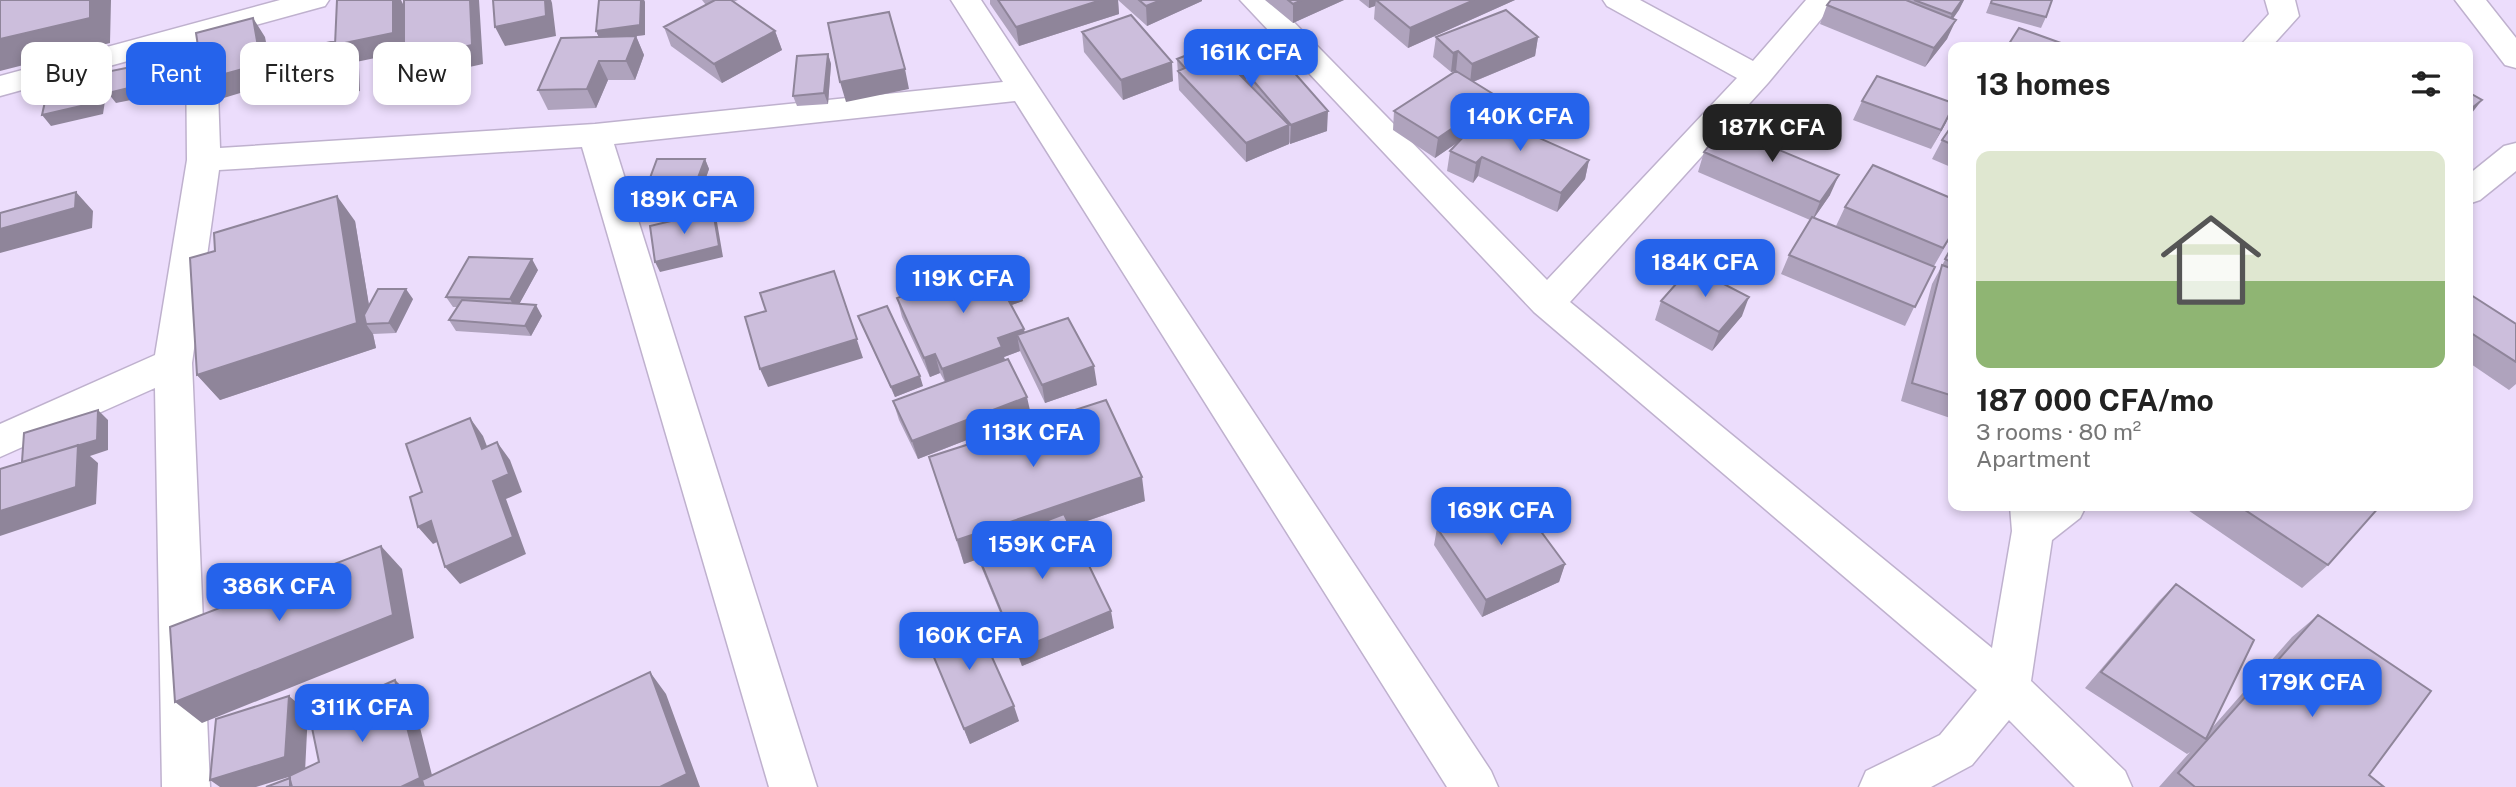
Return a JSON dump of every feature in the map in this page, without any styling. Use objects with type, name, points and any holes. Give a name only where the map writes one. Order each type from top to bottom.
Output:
[{"type":"street","points":[[0,86],[314,0]]},
{"type":"street","points":[[966,0],[1474,787]]},
{"type":"street","points":[[1255,0],[1547,303],[2007,688],[2108,787]]},
{"type":"street","points":[[1618,0],[1757,76]]},
{"type":"street","points":[[1547,303],[1757,76],[1822,0]]},
{"type":"street","points":[[2259,42],[2284,16],[2280,0]]},
{"type":"street","points":[[2470,0],[2516,58]]},
{"type":"street","points":[[186,787],[173,363],[204,160],[201,31]]},
{"type":"street","points":[[204,160],[595,135],[1025,90]]},
{"type":"street","points":[[595,135],[793,787]]},
{"type":"street","points":[[2473,188],[2516,154]]},
{"type":"street","points":[[0,441],[173,363]]},
{"type":"street","points":[[1883,787],[1956,750],[2007,688],[2032,519],[2053,511]]},
{"type":"building","points":[[0,0],[90,0],[90,18],[0,39]]},
{"type":"building","points":[[337,0],[393,0],[393,33],[350,42],[335,42]]},
{"type":"building","points":[[404,0],[470,0],[472,45],[471,42],[404,42]]},
{"type":"building","points":[[493,0],[545,0],[546,16],[495,27]]},
{"type":"building","points":[[599,0],[641,0],[640,25],[596,31]]},
{"type":"building","points":[[715,0],[731,0],[775,31],[714,64],[664,27]]},
{"type":"building","points":[[998,0],[1101,0],[1016,27]]},
{"type":"building","points":[[1139,0],[1161,0],[1146,6]]},
{"type":"building","points":[[1376,0],[1474,0],[1410,28]]},
{"type":"building","points":[[1831,0],[1906,0],[1956,20],[1934,48],[1827,5]]},
{"type":"building","points":[[1914,0],[1962,0],[1952,14]]},
{"type":"building","points":[[1992,0],[2052,0],[2046,17],[1991,3]]},
{"type":"building","points":[[1506,10],[1538,37],[1472,64],[1458,51],[1453,53],[1436,37]]},
{"type":"building","points":[[889,12],[905,69],[840,82],[828,23]]},
{"type":"building","points":[[1131,15],[1172,62],[1121,80],[1082,32]]},
{"type":"building","points":[[253,18],[257,42],[240,42],[240,70],[226,74],[226,42],[197,42],[196,33]]},
{"type":"building","points":[[2019,28],[2058,42],[2010,42]]},
{"type":"building","points":[[636,36],[626,61],[599,61],[587,89],[538,90],[561,38]]},
{"type":"building","points":[[1270,37],[1289,55],[1251,72],[1284,61],[1328,111],[1291,125],[1246,72],[1240,75],[1289,125],[1246,143],[1178,71],[1185,68],[1177,59],[1205,48],[1216,59]]},
{"type":"building","points":[[828,54],[824,93],[793,96],[797,56]]},
{"type":"building","points":[[126,68],[126,89],[112,92],[112,71]]},
{"type":"building","points":[[1456,71],[1498,97],[1438,138],[1394,111]]},
{"type":"building","points":[[1877,76],[1948,101],[1948,117],[1941,130],[1862,101]]},
{"type":"building","points":[[2473,95],[2482,100],[2473,107]]},
{"type":"building","points":[[44,105],[85,105],[42,115]]},
{"type":"building","points":[[1485,114],[1589,160],[1561,193],[1482,157],[1476,163],[1450,151]]},
{"type":"building","points":[[1724,127],[1839,175],[1820,202],[1704,152]]},
{"type":"building","points":[[1948,131],[1948,143],[1942,140]]},
{"type":"building","points":[[657,159],[705,159],[691,196],[643,197]]},
{"type":"building","points":[[1873,165],[1948,197],[1948,240],[1943,248],[1845,207]]},
{"type":"building","points":[[76,192],[75,208],[0,229],[0,213]]},
{"type":"building","points":[[337,196],[357,323],[197,375],[190,258],[215,251],[214,233]]},
{"type":"building","points":[[713,211],[719,246],[655,262],[650,226]]},
{"type":"building","points":[[1812,217],[1935,267],[1915,307],[1789,255]]},
{"type":"building","points":[[469,257],[532,259],[510,299],[446,297]]},
{"type":"building","points":[[1008,259],[1019,282],[1002,288],[1024,329],[998,338],[1002,347],[942,369],[935,354],[924,358],[897,298]]},
{"type":"building","points":[[1942,265],[1948,267],[1948,394],[1912,383]]},
{"type":"building","points":[[1691,267],[1749,297],[1719,332],[1661,301]]},
{"type":"building","points":[[834,271],[857,339],[760,369],[745,317],[766,311],[760,293]]},
{"type":"building","points":[[378,289],[406,289],[389,323],[366,324],[364,315]]},
{"type":"building","points":[[2473,296],[2516,324],[2516,362],[2473,334]]},
{"type":"building","points":[[462,300],[536,305],[525,326],[449,320]]},
{"type":"building","points":[[887,306],[920,376],[891,387],[858,316]]},
{"type":"building","points":[[1068,318],[1094,366],[1042,385],[1017,335]]},
{"type":"building","points":[[1008,359],[1027,397],[912,441],[893,401]]},
{"type":"building","points":[[1106,400],[1142,477],[957,540],[929,457]]},
{"type":"building","points":[[98,410],[97,440],[22,462],[24,433]]},
{"type":"building","points":[[470,418],[482,449],[497,442],[509,474],[493,481],[513,537],[445,567],[431,521],[418,527],[410,497],[422,492],[406,444]]},
{"type":"building","points":[[78,445],[76,487],[0,511],[0,469]]},
{"type":"building","points":[[1514,495],[1565,564],[1486,600],[1437,528]]},
{"type":"building","points":[[2247,511],[2376,511],[2328,565]]},
{"type":"building","points":[[1064,514],[1111,611],[1017,650],[975,548]]},
{"type":"building","points":[[381,546],[393,615],[175,702],[170,627]]},
{"type":"building","points":[[2176,584],[2254,640],[2206,739],[2101,672]]},
{"type":"building","points":[[973,615],[1014,706],[964,729],[925,636]]},
{"type":"building","points":[[2318,615],[2431,691],[2369,775],[2384,787],[2195,787],[2178,773]]},
{"type":"building","points":[[650,672],[687,774],[660,787],[424,787],[422,780]]},
{"type":"building","points":[[395,680],[420,778],[401,787],[292,787],[289,776],[319,762],[310,718]]},
{"type":"building","points":[[289,696],[285,757],[210,780],[216,719]]},
{"type":"building","points":[[290,778],[290,787],[266,787]]}]
